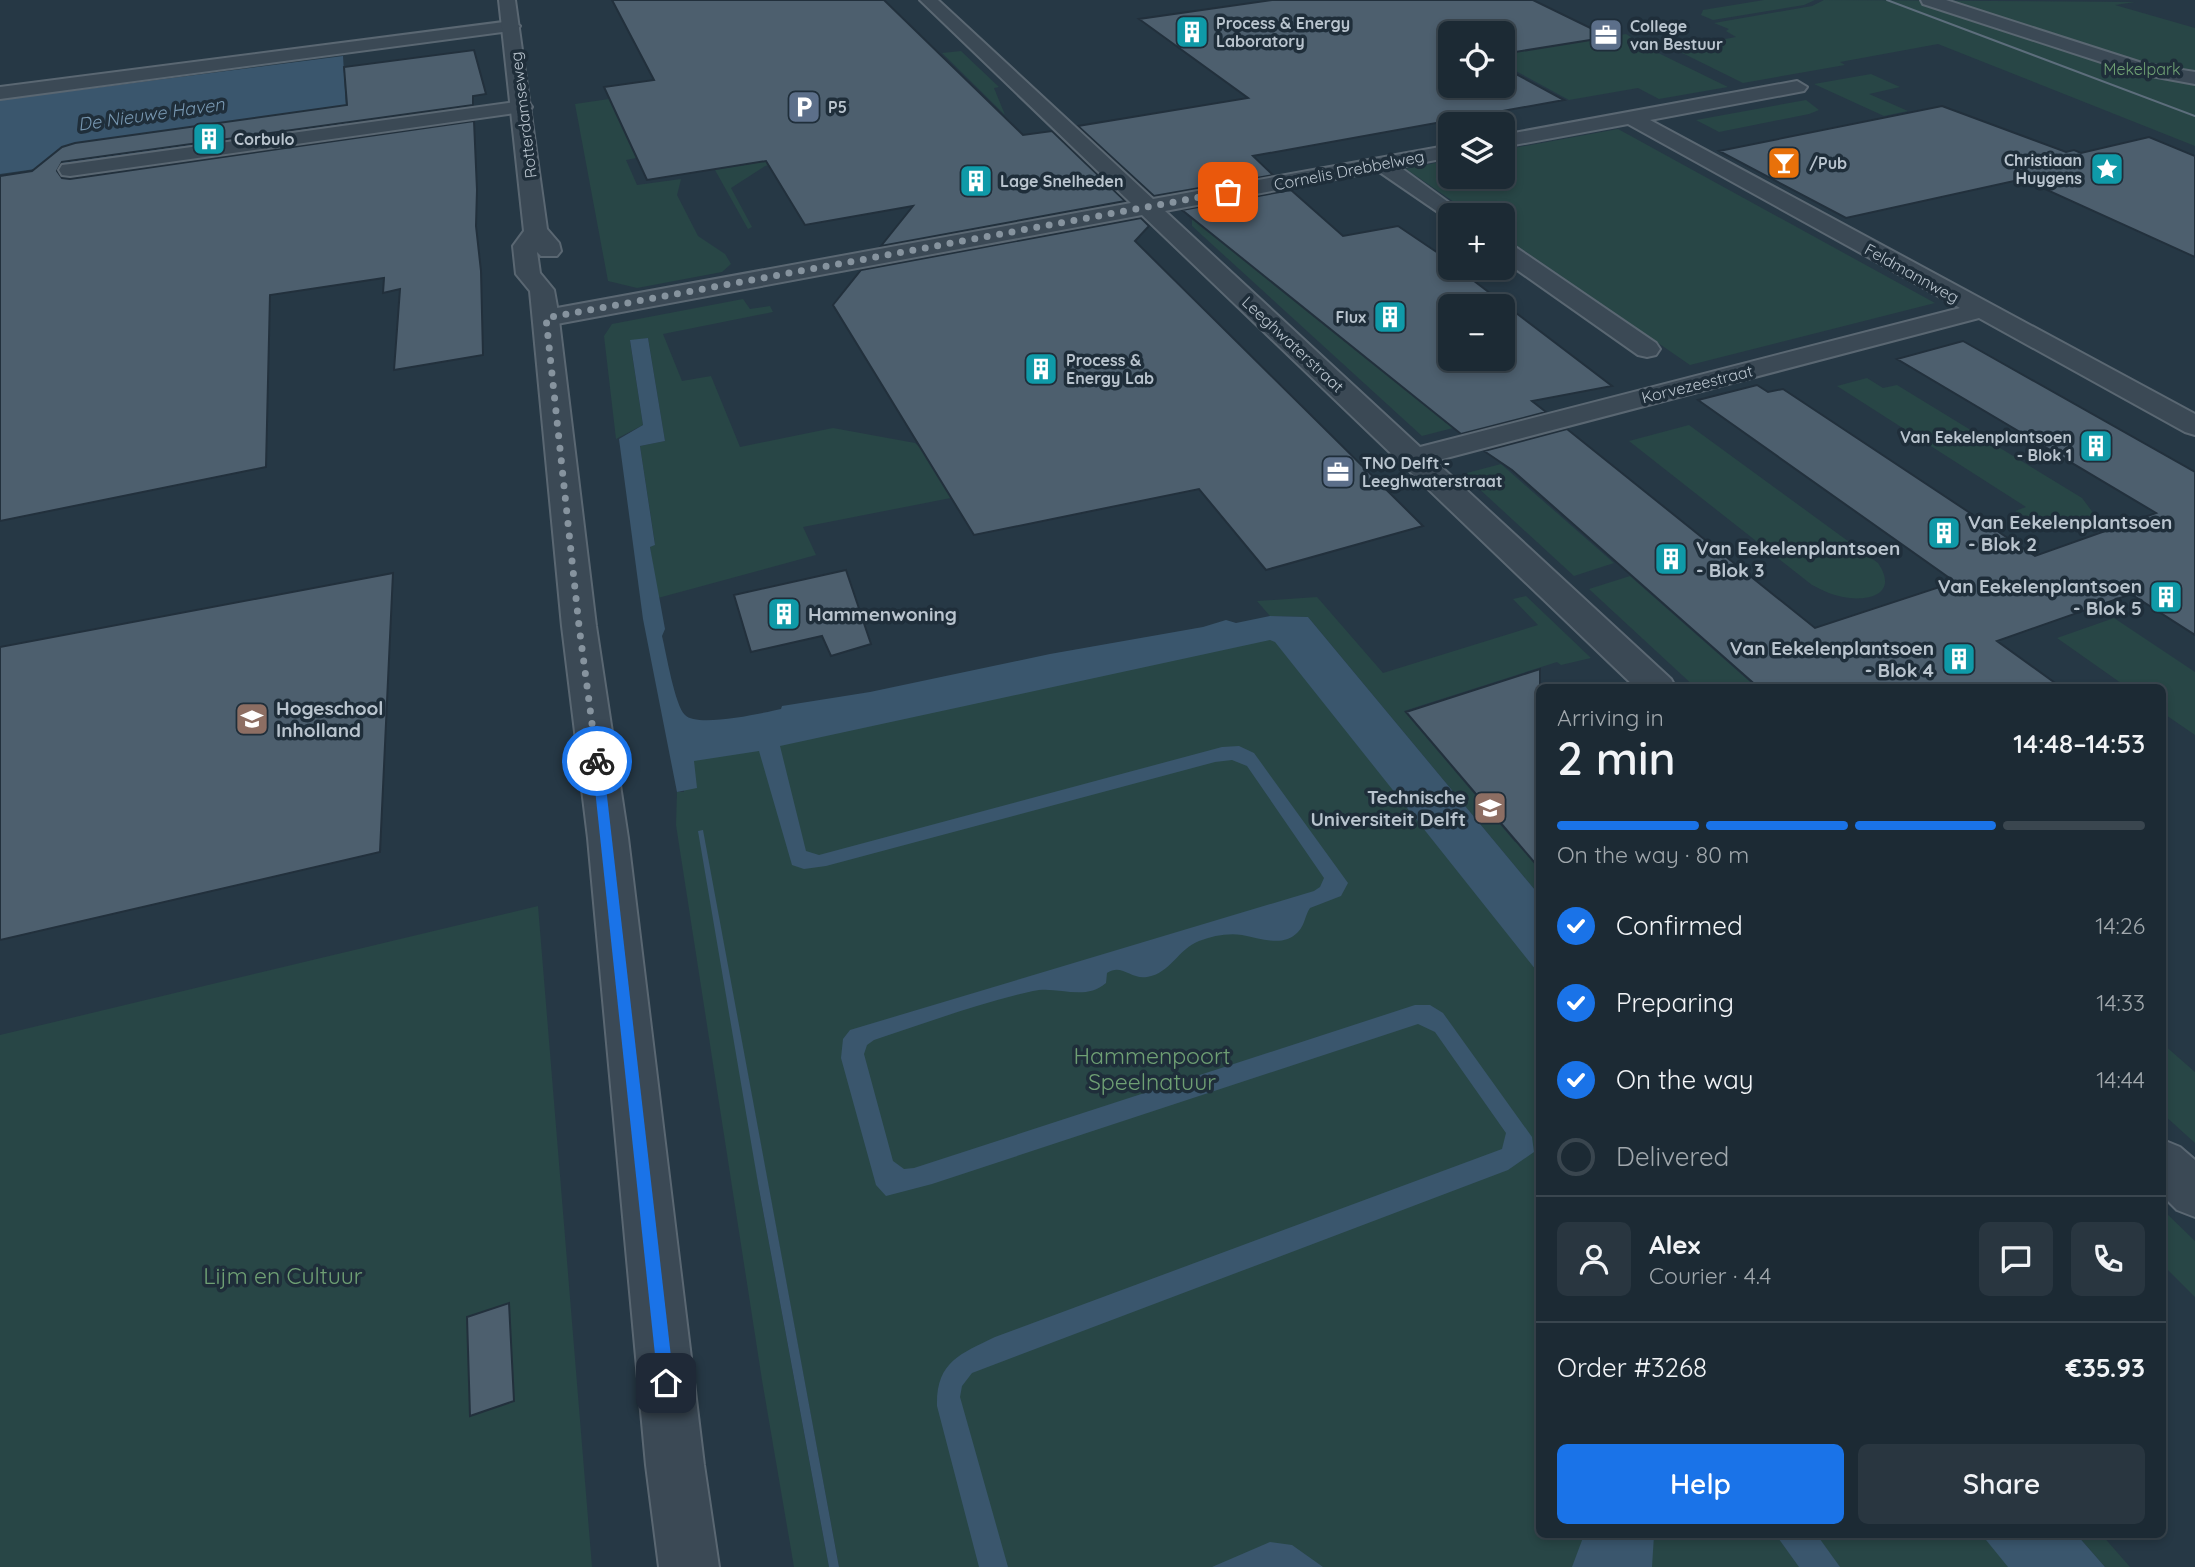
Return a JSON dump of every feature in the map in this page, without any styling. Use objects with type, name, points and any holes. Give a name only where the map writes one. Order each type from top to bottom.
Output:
[{"type":"street","name":"Rotterdamseweg","points":[[508,0],[536,231],[525,246],[528,274],[544,304],[579,626],[608,838],[675,1465],[689,1567]]},
{"type":"street","name":"Leeghwaterstraat","points":[[928,0],[1654,684]]},
{"type":"street","points":[[1930,0],[2142,69],[2195,78]]},
{"type":"street","points":[[0,93],[512,26]]},
{"type":"street","points":[[1515,139],[1797,87]]},
{"type":"street","points":[[70,170],[522,107]]},
{"type":"street","name":"Feldmannweg","points":[[1630,117],[2195,426]]},
{"type":"street","name":"Cornelis Drebbelweg","points":[[544,304],[1148,207],[1438,153]]},
{"type":"street","points":[[1382,164],[1438,203]]},
{"type":"street","points":[[1515,257],[1647,349]]},
{"type":"street","name":"Korvezeestraat","points":[[1414,457],[1981,310]]},
{"type":"street","points":[[2166,1166],[2195,1193]]},
{"type":"green space","points":[[1764,0],[1815,0],[1804,5],[1713,20],[1701,15],[1703,10]]},
{"type":"green space","name":"Mekelpark","points":[[1824,0],[2135,2],[2115,5],[2195,28],[2195,146],[1938,44],[1840,62],[1845,65],[1743,83],[1666,45],[1679,39],[1692,45],[1736,37],[1726,31],[1729,29],[1714,23],[1812,6]]},
{"type":"green space","points":[[1626,34],[1648,48],[1728,87],[1659,99],[1638,88],[1569,100],[1515,71],[1515,52]]},
{"type":"green space","points":[[961,51],[999,87],[994,88],[1005,115],[942,53]]},
{"type":"green space","points":[[1871,74],[1900,87],[1869,94],[1908,111],[1884,116],[1814,84]]},
{"type":"green space","points":[[609,99],[636,158],[626,160],[637,185],[681,179],[677,195],[698,236],[725,254],[731,264],[722,272],[637,288],[608,281],[575,104]]},
{"type":"green space","points":[[1806,100],[1819,110],[1719,132],[1696,120]]},
{"type":"green space","points":[[1618,129],[1935,303],[1690,365],[1515,244],[1515,203],[1456,203],[1406,169],[1438,163],[1438,189],[1515,189],[1515,148]]},
{"type":"green space","points":[[772,160],[774,164],[765,166],[731,188],[752,227],[748,229],[715,170]]},
{"type":"green space","points":[[1206,210],[1453,428],[1422,436],[1192,226],[1192,218]]},
{"type":"green space","points":[[743,299],[750,309],[770,306],[773,312],[663,334],[682,381],[711,376],[740,447],[833,428],[915,443],[933,459],[961,496],[803,527],[816,555],[658,598],[650,547],[655,544],[640,446],[665,441],[648,338],[630,341],[643,425],[616,439],[604,336],[612,324]]},
{"type":"green space","points":[[1867,378],[1883,388],[1897,385],[2082,498],[2094,514],[2088,523],[2069,529],[2045,524],[2015,511],[2026,507],[1837,386]]},
{"type":"green space","points":[[1689,425],[1878,563],[1884,574],[1883,589],[1871,597],[1853,598],[1835,595],[1812,585],[1629,441]]},
{"type":"green space","points":[[1501,464],[1614,563],[1574,576],[1463,474]]},
{"type":"green space","points":[[1630,576],[1752,684],[1692,684],[1589,589]]},
{"type":"green space","points":[[1526,596],[1591,658],[1561,665],[1557,662],[1404,711],[1515,842],[1536,834],[1536,891],[1308,617],[1270,616],[1257,601],[1317,597],[1383,673],[1538,625],[1513,599]]},
{"type":"green space","points":[[2114,618],[2195,672],[2195,735],[2166,715],[2166,684],[2122,684],[2057,638]]},
{"type":"green space","name":"Hammenpoort Speelnatuur","points":[[1288,626],[1536,923],[1536,1538],[2049,1538],[2073,1567],[839,1567],[720,926],[759,1189],[829,1567],[794,1567],[762,1380],[676,825],[677,792],[684,792],[679,746]]},
{"type":"green space","name":"Lijm en Cultuur","points":[[538,906],[592,1567],[0,1567],[0,1035]]},
{"type":"green space","points":[[2166,1047],[2195,1072],[2195,1143],[2166,1117]]},
{"type":"green space","points":[[2166,1213],[2195,1241],[2195,1297],[2166,1268]]},
{"type":"green space","points":[[2080,1538],[2105,1538],[2130,1567],[2105,1567]]},
{"type":"water","name":"De Nieuwe Haven","points":[[343,56],[347,125],[0,174],[0,100]]},
{"type":"water","points":[[648,338],[665,441],[640,446],[655,545],[650,547],[665,629],[662,636],[674,690],[685,715],[703,720],[746,716],[781,709],[782,706],[870,692],[1050,654],[1203,627],[1226,620],[1236,623],[1270,616],[1308,617],[1536,891],[1536,970],[1275,642],[1270,640],[780,746],[806,851],[819,855],[1222,747],[1239,746],[1254,753],[1348,883],[1341,896],[1310,908],[1300,929],[1285,940],[1271,941],[1236,934],[1215,936],[1185,949],[1155,975],[1141,977],[1112,970],[1107,973],[1106,983],[1098,989],[1080,992],[1033,991],[973,1007],[874,1040],[867,1045],[864,1054],[893,1161],[904,1169],[914,1168],[1415,1005],[1430,1005],[1443,1013],[1532,1137],[1534,1152],[1508,1170],[972,1373],[962,1386],[960,1397],[1008,1567],[979,1567],[937,1406],[941,1379],[953,1361],[995,1337],[1502,1149],[1506,1133],[1435,1032],[1418,1024],[932,1184],[886,1196],[876,1185],[841,1058],[843,1039],[850,1030],[1314,891],[1320,887],[1324,878],[1247,766],[1232,760],[1215,762],[826,866],[804,869],[792,865],[759,751],[694,761],[697,788],[677,792],[643,619],[619,439],[643,425],[630,340]]},
{"type":"water","points":[[703,830],[839,1567],[829,1567],[759,1189],[698,831]]},
{"type":"water","points":[[1583,1538],[1654,1538],[1652,1567],[1572,1567]]},
{"type":"water","points":[[1778,1538],[1819,1538],[1840,1567],[1799,1567]]},
{"type":"water","points":[[1984,1538],[2080,1538],[2105,1567],[2008,1567]]},
{"type":"water","points":[[1270,1542],[1292,1545],[1323,1567],[1212,1567]]},
{"type":"building","points":[[612,0],[884,0],[1023,135],[1052,131],[1125,201],[881,246],[913,206],[805,225],[766,161],[647,180],[604,87],[654,80]]},
{"type":"building","points":[[1272,0],[1533,0],[1609,37],[1515,52],[1515,21],[1438,21],[1438,98],[1515,98],[1515,73],[1564,100],[1497,112],[1438,112],[1438,123],[1253,156],[1273,175],[1154,196],[1078,126],[1248,98],[1139,19]]},
{"type":"building","points":[[474,50],[486,94],[473,96],[473,105],[62,162],[57,171],[62,178],[70,179],[474,121],[483,355],[394,370],[400,289],[383,293],[384,278],[270,295],[266,467],[0,521],[0,176],[32,171],[62,147],[75,143],[347,105],[344,67]]},
{"type":"building","points":[[1942,106],[2066,152],[2074,150],[2081,153],[2149,137],[2195,156],[2195,257],[2023,179],[1846,218],[1719,151]]},
{"type":"building","name":"Flux","points":[[1291,190],[1343,236],[1398,226],[1438,253],[1438,280],[1473,280],[1491,294],[1438,294],[1438,371],[1515,371],[1515,312],[1612,386],[1532,401],[1546,412],[1461,434],[1182,210]]},
{"type":"building","points":[[1141,218],[1149,226],[1135,241],[1423,526],[1266,570],[1199,489],[974,535],[833,305],[861,270]]},
{"type":"building","points":[[1963,341],[2195,472],[2195,635],[2131,594],[1997,641],[2056,684],[1754,684],[1512,470],[1484,451],[1567,429],[1815,628],[1955,582],[1698,400],[1757,385],[1768,392],[1783,389],[2035,556],[2156,513],[1897,359]]},
{"type":"building","name":"Hammenwoning","points":[[846,570],[871,644],[831,656],[822,636],[751,652],[734,595]]},
{"type":"building","points":[[393,573],[380,852],[0,940],[0,647]]},
{"type":"building","points":[[1540,669],[1540,684],[1536,684],[1536,864],[1406,712]]},
{"type":"building","points":[[509,1303],[514,1401],[470,1416],[467,1317]]},
{"type":"tram line","points":[[1887,0],[2195,116]]},
{"type":"way so far","points":[[597,761],[579,626],[546,318],[1228,192]]},
{"type":"place","name":"Process & Energy Laboratory","points":[[1192,32]]},
{"type":"place","name":"College van Bestuur","points":[[1606,35]]},
{"type":"place","name":"P5","points":[[804,107]]},
{"type":"place","name":"Corbulo","points":[[209,139]]},
{"type":"place","name":"/Pub","points":[[1784,163]]},
{"type":"place","name":"Christiaan Huygens","points":[[2107,169]]},
{"type":"place","name":"Lage Snelheden","points":[[976,181]]},
{"type":"place","name":"Flux","points":[[1390,317]]},
{"type":"place","name":"Process & Energy Lab","points":[[1041,369]]},
{"type":"place","name":"Van Eekelenplantsoen - Blok 1","points":[[2096,446]]},
{"type":"place","name":"TNO Delft - Leeghwaterstraat","points":[[1338,472]]},
{"type":"place","name":"Van Eekelenplantsoen - Blok 2","points":[[1944,533]]},
{"type":"place","name":"Van Eekelenplantsoen - Blok 3","points":[[1671,559]]},
{"type":"place","name":"Van Eekelenplantsoen - Blok 5","points":[[2166,597]]},
{"type":"place","name":"Hammenwoning","points":[[784,614]]},
{"type":"place","name":"Van Eekelenplantsoen - Blok 4","points":[[1959,659]]},
{"type":"place","name":"Hogeschool Inholland","points":[[252,719]]},
{"type":"place","name":"Technische Universiteit Delft","points":[[1490,808]]},
{"type":"route","points":[[597,761],[608,838],[666,1383]]}]
